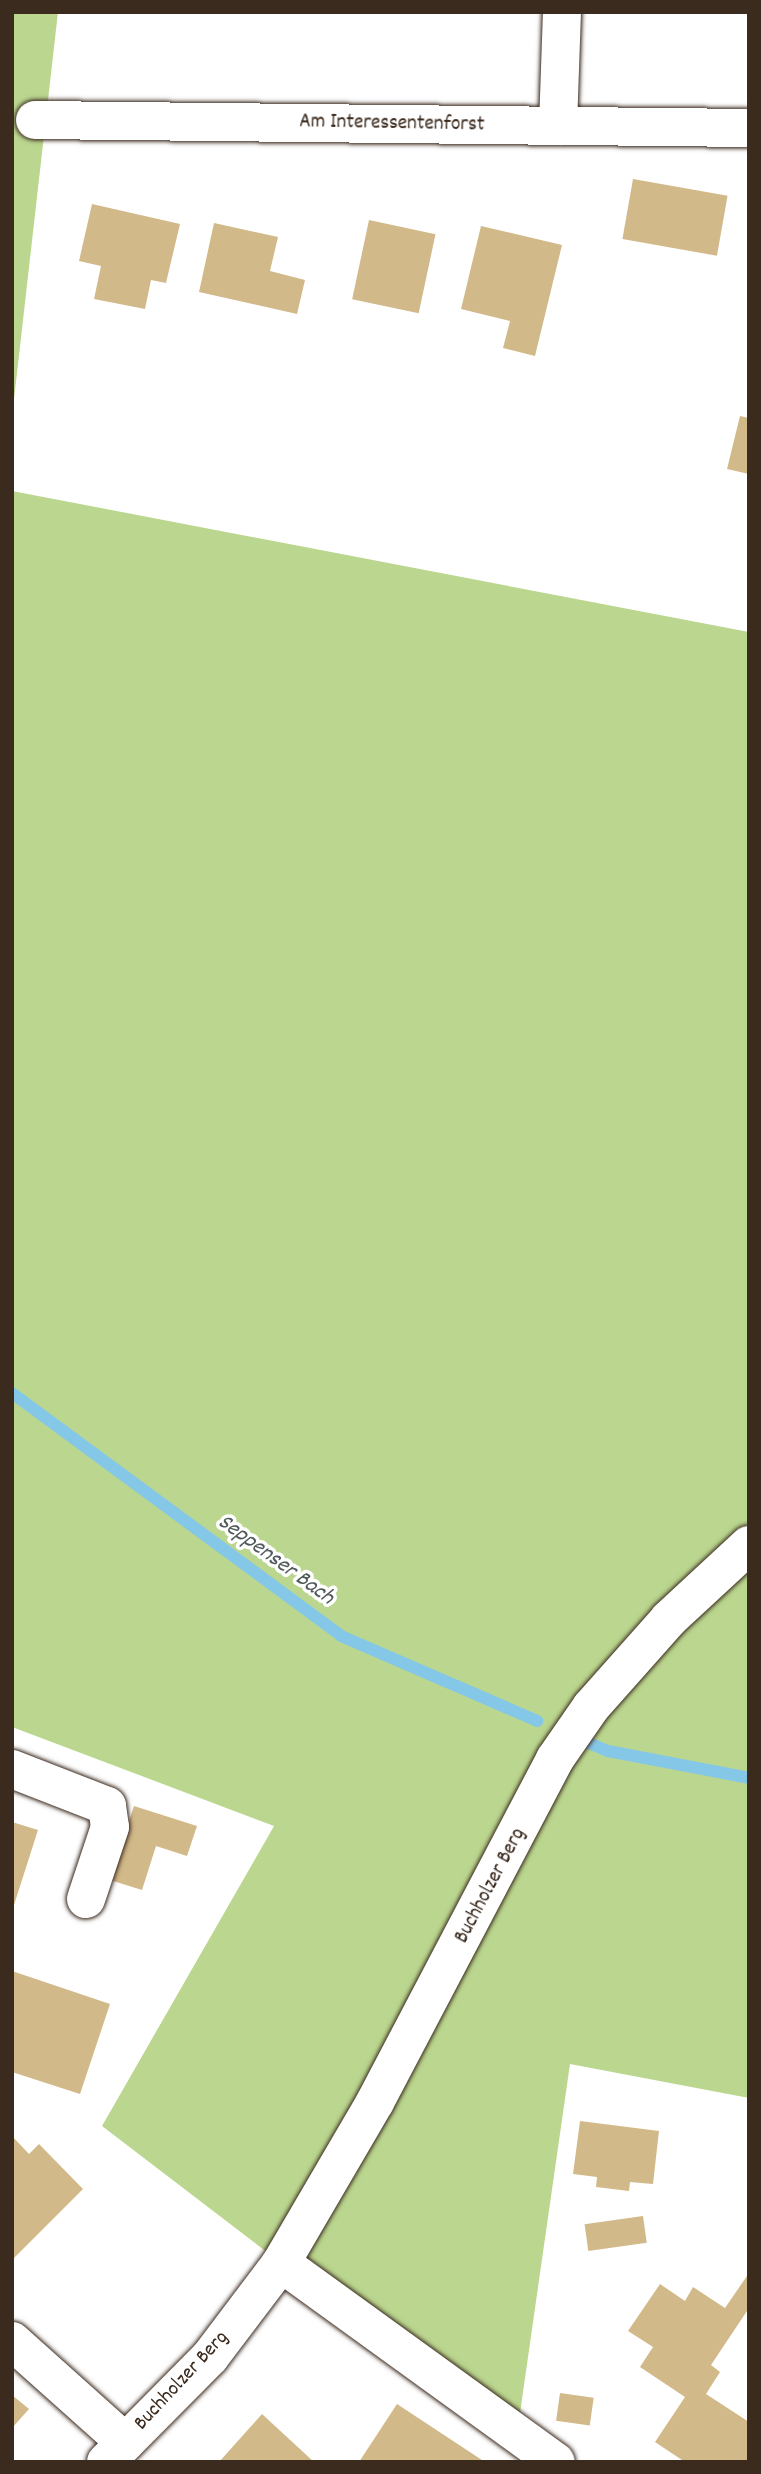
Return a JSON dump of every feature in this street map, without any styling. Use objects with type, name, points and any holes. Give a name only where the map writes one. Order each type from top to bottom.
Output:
[{"type":"main road","points":[[558,126],[562,12]]},
{"type":"main road","name":"Am Interessentenforst","points":[[35,120],[749,128]]},
{"type":"main road","name":"Buchholzer Berg","points":[[115,2452],[210,2357],[281,2263],[381,2090],[555,1759],[591,1707],[669,1619],[749,1545]]},
{"type":"main road","points":[[12,1769],[107,1806],[110,1827],[86,1899]]},
{"type":"main road","points":[[281,2263],[556,2462]]},
{"type":"main road","points":[[12,2341],[115,2452]]},
{"type":"green space","points":[[12,12],[58,12],[12,417]]},
{"type":"green space","points":[[12,491],[749,632],[749,2098],[570,2064],[517,2434],[281,2263],[102,2126],[274,1826],[12,1727]]},
{"type":"building","points":[[633,179],[728,196],[717,256],[622,239]]},
{"type":"building","points":[[92,204],[180,224],[166,283],[151,280],[145,309],[94,299],[101,266],[79,261]]},
{"type":"building","points":[[369,220],[436,234],[419,313],[352,299]]},
{"type":"building","points":[[214,223],[278,237],[270,271],[305,280],[297,314],[199,292]]},
{"type":"building","points":[[481,226],[562,245],[535,356],[503,348],[510,321],[461,309]]},
{"type":"building","points":[[740,416],[749,418],[749,474],[727,469]]},
{"type":"building","points":[[134,1806],[197,1826],[187,1856],[156,1846],[142,1890],[110,1880]]},
{"type":"building","points":[[12,1822],[38,1830],[13,1908],[12,1908]]},
{"type":"building","points":[[12,1971],[110,2004],[80,2094],[12,2072]]},
{"type":"building","points":[[580,2121],[659,2131],[653,2184],[630,2182],[629,2191],[596,2187],[597,2177],[573,2174]]},
{"type":"building","points":[[12,2136],[29,2154],[39,2144],[83,2189],[12,2260]]},
{"type":"building","points":[[643,2216],[647,2243],[588,2251],[585,2224]]},
{"type":"building","points":[[749,2273],[749,2308],[711,2365],[720,2372],[706,2394],[749,2422],[749,2462],[685,2462],[655,2442],[685,2397],[640,2367],[653,2347],[628,2331],[660,2284],[685,2301],[693,2287],[725,2308]]},
{"type":"building","points":[[560,2393],[594,2398],[590,2425],[556,2421]]},
{"type":"building","points":[[12,2395],[29,2409],[12,2428]]},
{"type":"building","points":[[397,2404],[485,2462],[359,2462]]},
{"type":"building","points":[[262,2414],[314,2462],[219,2462]]},
{"type":"waterway","name":"Seppenser Bach","points":[[12,1393],[341,1636],[537,1721]]},
{"type":"waterway","name":"Seppenser Bach","points":[[577,1738],[608,1751],[749,1778]]}]
